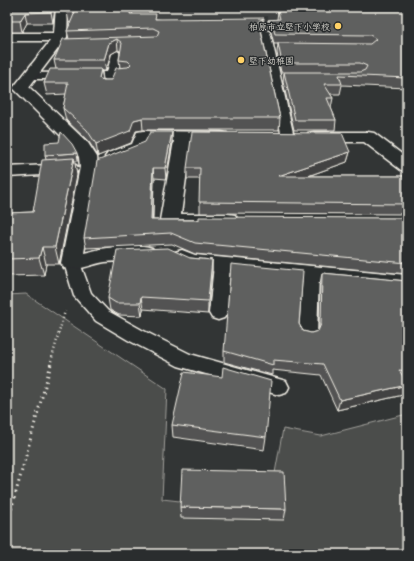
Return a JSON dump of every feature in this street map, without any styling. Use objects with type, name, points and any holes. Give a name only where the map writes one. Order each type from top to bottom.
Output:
[{"type":"street","points":[[62,7],[61,42],[21,88],[82,147],[88,157],[89,167],[72,263],[105,255],[172,252],[191,262],[407,283]]},
{"type":"street","points":[[7,37],[61,42]]},
{"type":"street","points":[[7,172],[89,167],[139,147],[143,136],[236,137]]},
{"type":"street","points":[[183,136],[170,220],[249,221]]},
{"type":"street","points":[[281,137],[368,137],[403,157]]},
{"type":"lane","points":[[265,32],[273,48],[279,77],[281,137]]},
{"type":"lane","points":[[108,88],[118,47]]},
{"type":"lane","points":[[30,76],[125,75]]},
{"type":"lane","points":[[72,263],[83,296],[102,316],[184,360],[279,387]]},
{"type":"lane","points":[[218,312],[222,265]]},
{"type":"lane","points":[[308,335],[311,273]]},
{"type":"path","points":[[7,525],[64,319],[66,305]]},
{"type":"shaded area","name":"柏原市立堅下小学校","points":[[73,7],[407,7],[393,33],[270,31],[268,16],[76,20]]},
{"type":"shaded area","points":[[26,294],[167,389],[162,499],[268,511],[283,429],[321,436],[407,414],[407,554],[7,554],[7,295]]},
{"type":"building","points":[[7,7],[52,7],[51,12],[25,13],[20,21],[7,21]]},
{"type":"building","points":[[67,7],[131,7],[130,14],[156,14],[155,19],[264,18],[259,22],[280,118],[142,118],[134,120],[130,131],[96,144],[87,130],[63,108],[68,83],[44,83],[50,69],[101,69],[99,78],[102,80],[111,80],[116,68],[128,67],[131,64],[128,61],[119,60],[122,43],[117,39],[109,43],[104,60],[54,60],[63,39],[157,36],[159,31],[153,28],[67,31],[75,12],[67,12]]},
{"type":"building","points":[[289,7],[407,7],[407,78],[339,75],[342,84],[324,84],[333,98],[327,98],[336,120],[295,120],[284,72],[360,72],[365,70],[367,66],[360,63],[282,63],[278,43],[370,44],[376,39],[370,35],[275,34],[272,23],[268,20],[280,19],[278,11],[290,11]]},
{"type":"building","points":[[61,132],[72,144],[77,153],[45,155],[45,143],[59,142]]},
{"type":"building","points":[[150,132],[172,132],[165,168],[153,168],[151,220],[199,220],[199,217],[407,218],[407,263],[195,243],[171,233],[84,238],[97,161],[145,142]]},
{"type":"building","points":[[192,132],[342,133],[350,152],[278,176],[407,176],[407,204],[199,202],[200,168],[187,168]]},
{"type":"building","points":[[74,158],[55,247],[42,247],[39,258],[7,259],[7,213],[33,212],[42,160]]},
{"type":"building","points":[[168,248],[190,258],[212,260],[208,301],[141,297],[140,303],[116,303],[108,298],[117,250]]},
{"type":"building","points":[[231,264],[303,271],[299,324],[303,331],[311,333],[318,331],[321,324],[322,273],[407,281],[407,371],[399,370],[407,385],[340,400],[323,364],[273,360],[273,365],[224,351]]},
{"type":"building","points":[[223,367],[271,381],[266,437],[172,425],[184,372],[222,377]]},
{"type":"building","points":[[182,470],[284,472],[286,509],[180,507]]},
{"type":"place","name":"柏原市立堅下小学校","points":[[338,26]]},
{"type":"place","name":"堅下幼稚園","points":[[241,60]]}]
